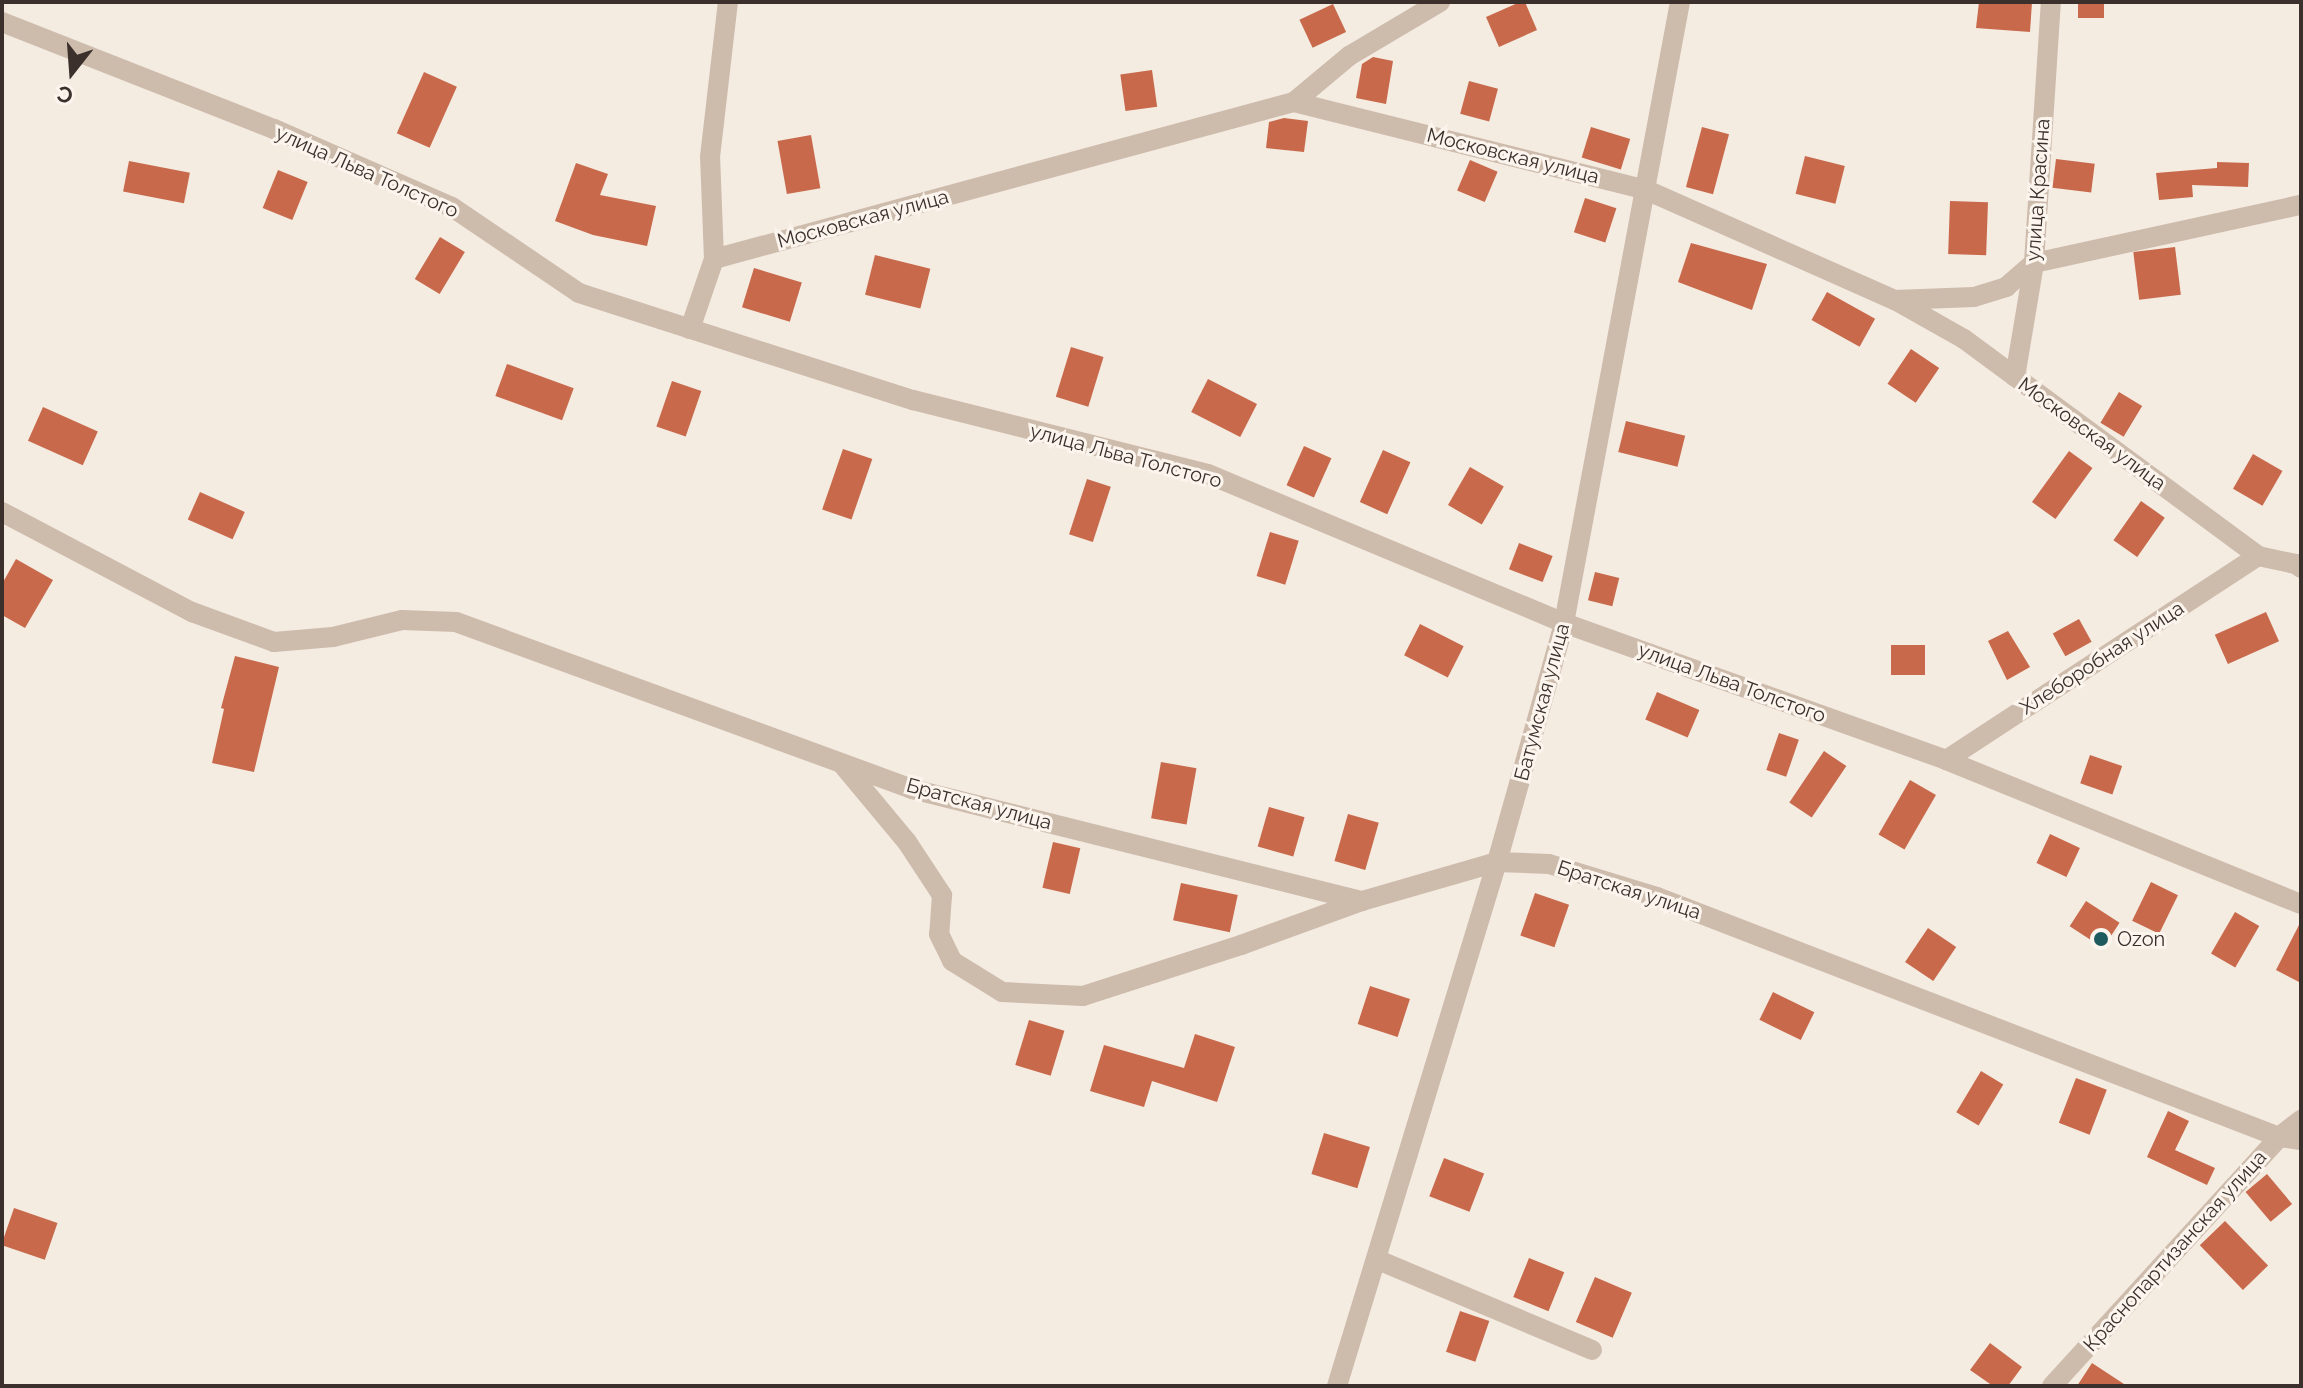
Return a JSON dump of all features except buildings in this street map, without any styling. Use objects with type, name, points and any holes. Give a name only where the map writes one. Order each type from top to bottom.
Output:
[{"type":"street","points":[[690,329],[714,259],[710,157],[728,2]]},
{"type":"street","points":[[1294,102],[1349,56],[1440,2]]},
{"type":"street","name":"Батумская улица","points":[[1337,1386],[1378,1260],[1497,862],[1564,623],[1680,2]]},
{"type":"street","name":"улица Красина","points":[[2015,377],[2034,263],[2051,2]]},
{"type":"street","name":"улица Льва Толстого","points":[[2,22],[274,129],[452,207],[579,293],[913,400],[1208,474],[1564,623],[1946,760],[2301,904]]},
{"type":"street","name":"Московская улица","points":[[714,259],[1294,102],[1644,189],[1895,300],[1964,339],[2258,556],[2299,562]]},
{"type":"street","points":[[1895,300],[1974,297],[2006,287],[2034,263],[2301,205]]},
{"type":"street","name":"Братская улица","points":[[2,512],[192,612],[274,642],[333,637],[402,620],[456,622],[912,789],[1362,901],[1497,862],[1549,864],[1657,897],[2279,1137],[2301,1140]]},
{"type":"street","name":"Хлеборобная улица","points":[[1946,760],[2258,556]]},
{"type":"street","points":[[842,763],[907,842],[942,895],[939,934],[952,961],[1002,992],[1083,996],[1241,945],[1362,901]]},
{"type":"street","name":"Краснопартизанская улица","points":[[2052,1386],[2279,1137],[2301,1120]]},
{"type":"street","points":[[1378,1260],[1592,1350]]},
{"type":"place","name":"Ozon","points":[[2101,939]]}]
